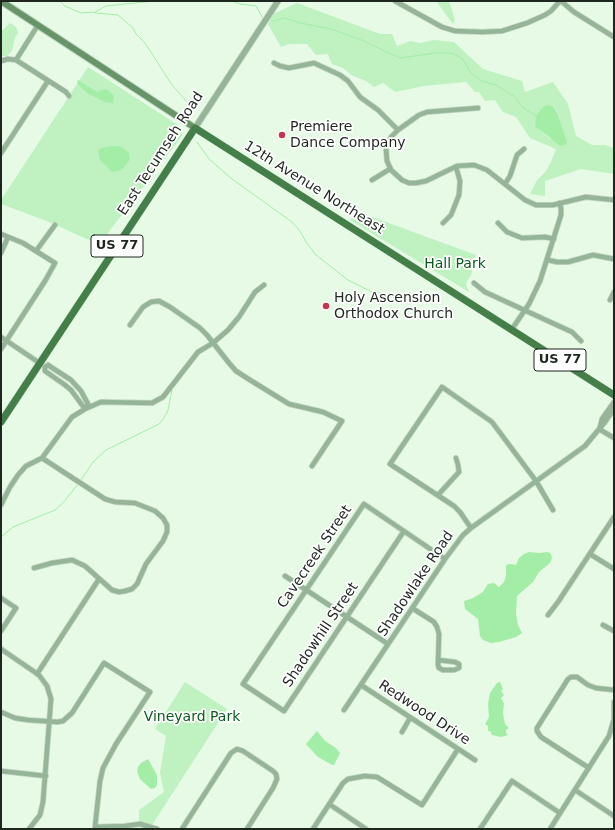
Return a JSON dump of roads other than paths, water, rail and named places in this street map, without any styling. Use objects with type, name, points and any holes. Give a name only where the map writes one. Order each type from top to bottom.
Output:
[{"type":"main road","name":"12th Avenue Northeast","points":[[1,1],[194,128],[614,394]]},
{"type":"main road","name":"East Tecumseh Road","points":[[1,422],[43,365],[194,128]]},
{"type":"street","name":"East Tecumseh Road","points":[[194,128],[278,1]]},
{"type":"street","points":[[395,1],[442,27],[455,31],[483,32],[502,31],[527,23],[550,11],[560,1],[614,38]]},
{"type":"street","points":[[16,60],[38,25]]},
{"type":"street","points":[[1,61],[8,59],[16,60],[66,92],[69,96]]},
{"type":"street","points":[[274,63],[289,68],[314,63],[340,75],[348,81],[360,97],[378,110],[398,130]]},
{"type":"street","points":[[1,153],[48,81]]},
{"type":"street","points":[[478,108],[427,112],[398,130],[393,134],[387,146],[386,157],[390,169],[402,180],[409,183],[416,183],[426,181],[456,167],[463,165],[477,165],[487,170],[525,200],[536,205],[546,206],[586,197],[614,200]]},
{"type":"street","points":[[505,184],[510,176],[517,155],[524,149]]},
{"type":"street","points":[[443,223],[451,215],[459,195],[460,181],[456,167]]},
{"type":"street","points":[[372,180],[390,169]]},
{"type":"street","points":[[512,329],[536,290],[548,260],[562,215],[559,203]]},
{"type":"street","points":[[498,223],[507,232],[522,238],[545,237],[554,239]]},
{"type":"street","points":[[36,251],[55,225]]},
{"type":"street","points":[[1,234],[23,243],[55,263],[1,349]]},
{"type":"street","points":[[1,253],[8,237]]},
{"type":"street","points":[[548,260],[568,262],[593,255],[614,259]]},
{"type":"street","points":[[474,283],[485,292],[572,332],[581,341]]},
{"type":"street","points":[[1,505],[18,475],[26,466],[42,458],[72,418],[84,409],[100,402],[152,403],[163,397],[198,352],[213,343],[228,330],[239,317],[255,292],[264,285]]},
{"type":"street","points":[[610,300],[614,292]]},
{"type":"street","points":[[130,325],[143,307],[151,302],[159,301],[200,328],[236,370],[285,402],[302,408],[323,412],[342,421],[312,466]]},
{"type":"street","points":[[1,337],[43,365],[50,366],[76,385],[84,394],[88,404],[84,409]]},
{"type":"street","points":[[43,365],[44,371],[71,390],[84,409]]},
{"type":"street","points":[[471,528],[458,509],[390,464],[442,387],[492,422],[536,481],[553,510]]},
{"type":"street","name":"Shadowlake Road","points":[[599,429],[602,419],[614,402]]},
{"type":"street","name":"Shadowlake Road","points":[[344,710],[458,540],[471,528],[585,446],[614,409]]},
{"type":"street","points":[[599,429],[614,438]]},
{"type":"street","points":[[34,568],[72,560],[85,566],[112,590],[119,592],[125,591],[137,584],[148,560],[163,541],[167,532],[167,524],[155,511],[135,503],[115,502],[105,499],[42,458]]},
{"type":"street","points":[[438,495],[459,472],[456,458]]},
{"type":"street","name":"Cavecreek Street","points":[[243,684],[364,504],[445,559]]},
{"type":"street","points":[[548,615],[614,517]]},
{"type":"street","name":"Shadowhill Street","points":[[243,684],[284,711],[404,531]]},
{"type":"street","points":[[590,554],[614,569]]},
{"type":"street","points":[[285,576],[388,644]]},
{"type":"street","points":[[37,674],[99,579]]},
{"type":"street","points":[[1,598],[16,608],[1,631]]},
{"type":"street","points":[[412,608],[431,620],[437,627],[439,634],[438,660]]},
{"type":"street","points":[[603,625],[614,632]]},
{"type":"street","points":[[1,649],[37,674],[47,686],[51,699],[46,776],[41,811],[29,829]]},
{"type":"street","points":[[1,712],[15,718],[61,722],[69,717],[104,663],[150,692],[116,744],[103,768],[100,781],[95,827],[140,824],[157,829]]},
{"type":"street","points":[[589,768],[541,737],[537,732],[538,725],[568,679],[571,677],[577,677],[588,685],[596,688],[614,690]]},
{"type":"street","name":"Redwood Drive","points":[[361,685],[475,760]]},
{"type":"street","points":[[550,829],[605,744],[611,731],[614,719],[614,702]]},
{"type":"street","points":[[402,732],[410,718]]},
{"type":"street","points":[[182,829],[231,753],[238,749],[274,772],[277,779],[246,829]]},
{"type":"street","points":[[313,829],[346,780],[370,776],[379,778],[422,805],[458,749]]},
{"type":"street","points":[[1,771],[46,776]]},
{"type":"street","points":[[480,829],[512,781],[560,813]]},
{"type":"street","points":[[575,790],[614,816]]},
{"type":"street","points":[[329,804],[366,829]]},
{"type":"waterway","points":[[60,1],[65,6],[81,13],[94,12],[118,15],[133,28],[136,34],[145,43],[172,85],[189,104],[189,108]]},
{"type":"waterway","points":[[95,12],[106,6],[154,1]]},
{"type":"waterway","points":[[232,1],[240,4],[256,6],[262,17]]},
{"type":"waterway","points":[[273,21],[285,18],[300,23],[331,29],[359,39],[400,58],[436,53],[451,53],[462,58],[472,74],[482,81],[496,85],[514,96],[522,107],[536,116]]},
{"type":"waterway","points":[[197,142],[209,159],[232,179],[292,222],[316,255],[348,280],[370,291],[390,295],[400,302]]},
{"type":"waterway","points":[[81,480],[93,462],[106,450],[159,424],[168,410],[172,390]]},
{"type":"waterway","points":[[1,537],[13,527],[55,510],[62,504],[78,484]]},
{"type":"place","name":"Premiere Dance Company","points":[[282,135]]},
{"type":"place","name":"Holy Ascension Orthodox Church","points":[[326,306]]},
{"type":"park label","name":"Hall Park","points":[[455,264]]},
{"type":"park label","name":"Vineyard Park","points":[[192,717]]}]
